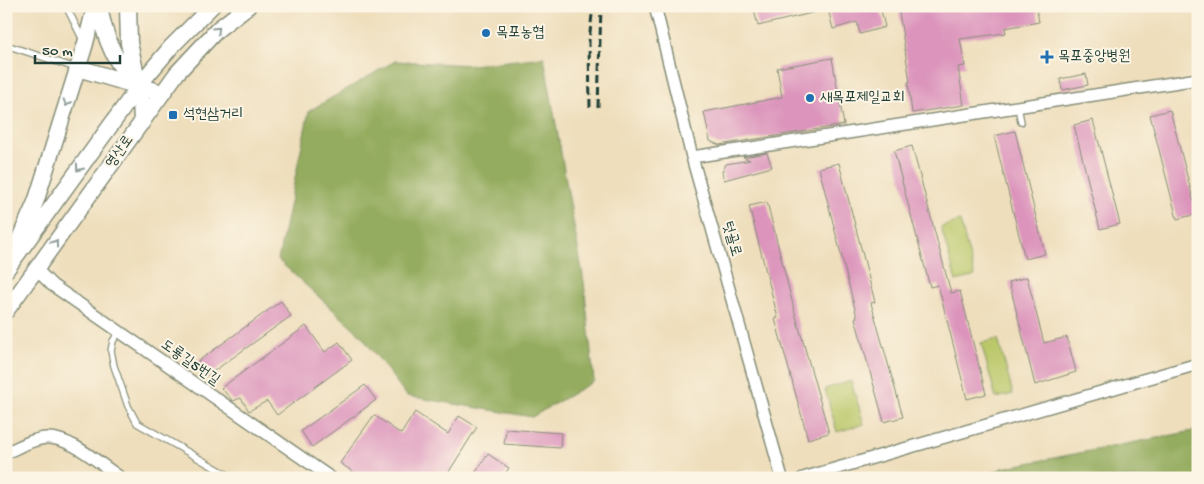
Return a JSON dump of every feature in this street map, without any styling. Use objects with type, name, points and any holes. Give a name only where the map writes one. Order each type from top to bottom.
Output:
[{"type":"main road","points":[[99,6],[102,24],[115,57],[122,68],[139,86]]},
{"type":"main road","points":[[128,6],[129,43],[139,86],[142,122]]},
{"type":"main road","points":[[78,68],[162,93]]},
{"type":"street","points":[[7,269],[36,201],[85,45],[95,6]]},
{"type":"street","name":"영산로","points":[[7,269],[139,86],[171,47],[212,6]]},
{"type":"street","name":"영산로","points":[[6,311],[181,67],[218,29],[248,6]]},
{"type":"street","name":"텃골로","points":[[655,6],[692,157],[782,478]]},
{"type":"street","points":[[692,157],[1198,79]]},
{"type":"street","name":"도룡길5번길","points":[[36,269],[52,285],[331,478]]},
{"type":"street","points":[[803,478],[831,474],[1198,364]]},
{"type":"street","points":[[6,453],[33,441],[55,438],[70,443],[121,478]]},
{"type":"lane","points":[[66,6],[85,45]]},
{"type":"lane","points":[[6,45],[78,68]]},
{"type":"lane","points":[[1018,107],[1021,122]]},
{"type":"lane","points":[[119,332],[113,341],[111,351],[114,366],[128,406],[137,423],[233,478]]},
{"type":"green space","points":[[544,57],[584,282],[594,381],[532,417],[407,396],[360,334],[278,260],[309,111],[395,61],[472,65]]},
{"type":"green space","points":[[960,221],[975,276],[956,281],[941,227]]},
{"type":"green space","points":[[998,339],[1013,394],[996,398],[981,343]]},
{"type":"green space","points":[[851,381],[864,424],[837,432],[825,389]]},
{"type":"green space","points":[[1198,430],[1198,478],[984,478],[1002,468]]},
{"type":"building","points":[[753,6],[845,6],[847,12],[867,6],[880,6],[885,27],[860,34],[857,22],[833,29],[828,9],[758,26]]},
{"type":"building","points":[[898,6],[1036,6],[1039,22],[1005,28],[1006,33],[960,39],[965,66],[958,67],[964,105],[912,113],[908,82],[910,82]]},
{"type":"building","points":[[832,58],[844,125],[719,145],[710,141],[704,112],[782,97],[777,68]]},
{"type":"building","points":[[1086,74],[1088,85],[1062,90],[1060,79]]},
{"type":"building","points":[[1170,110],[1197,214],[1177,219],[1150,115]]},
{"type":"building","points":[[1093,120],[1120,224],[1100,229],[1074,125]]},
{"type":"building","points":[[1015,131],[1045,254],[1025,259],[994,136]]},
{"type":"building","points":[[912,146],[951,293],[960,291],[986,394],[967,399],[938,285],[930,287],[894,151]]},
{"type":"building","points":[[767,153],[772,167],[724,180],[722,172],[726,164],[750,160],[743,157]]},
{"type":"building","points":[[839,163],[875,302],[871,303],[903,417],[884,422],[855,318],[857,317],[819,168]]},
{"type":"building","points":[[767,202],[795,313],[829,433],[808,439],[775,319],[778,318],[749,206]]},
{"type":"building","points":[[1027,277],[1044,343],[1067,337],[1076,372],[1035,385],[1009,282]]},
{"type":"building","points":[[281,301],[291,316],[207,376],[197,362]]},
{"type":"building","points":[[306,326],[325,352],[339,342],[352,360],[277,415],[267,401],[249,411],[241,398],[233,401],[221,388]]},
{"type":"building","points":[[365,385],[376,400],[312,447],[301,431]]},
{"type":"building","points":[[415,412],[448,434],[459,416],[477,427],[445,478],[362,478],[340,463],[374,415],[401,434]]},
{"type":"building","points":[[506,429],[561,433],[560,448],[504,444]]},
{"type":"building","points":[[488,454],[509,468],[502,478],[472,478]]},
{"type":"railway","points":[[590,107],[589,41],[593,6]]},
{"type":"railway","points":[[598,107],[601,6]]},
{"type":"place","name":"목포농협","points":[[486,33]]},
{"type":"place","name":"목포중앙병원","points":[[1047,57]]},
{"type":"place","name":"새목포제일교회","points":[[810,98]]},
{"type":"place","name":"석현삼거리","points":[[173,115]]}]
